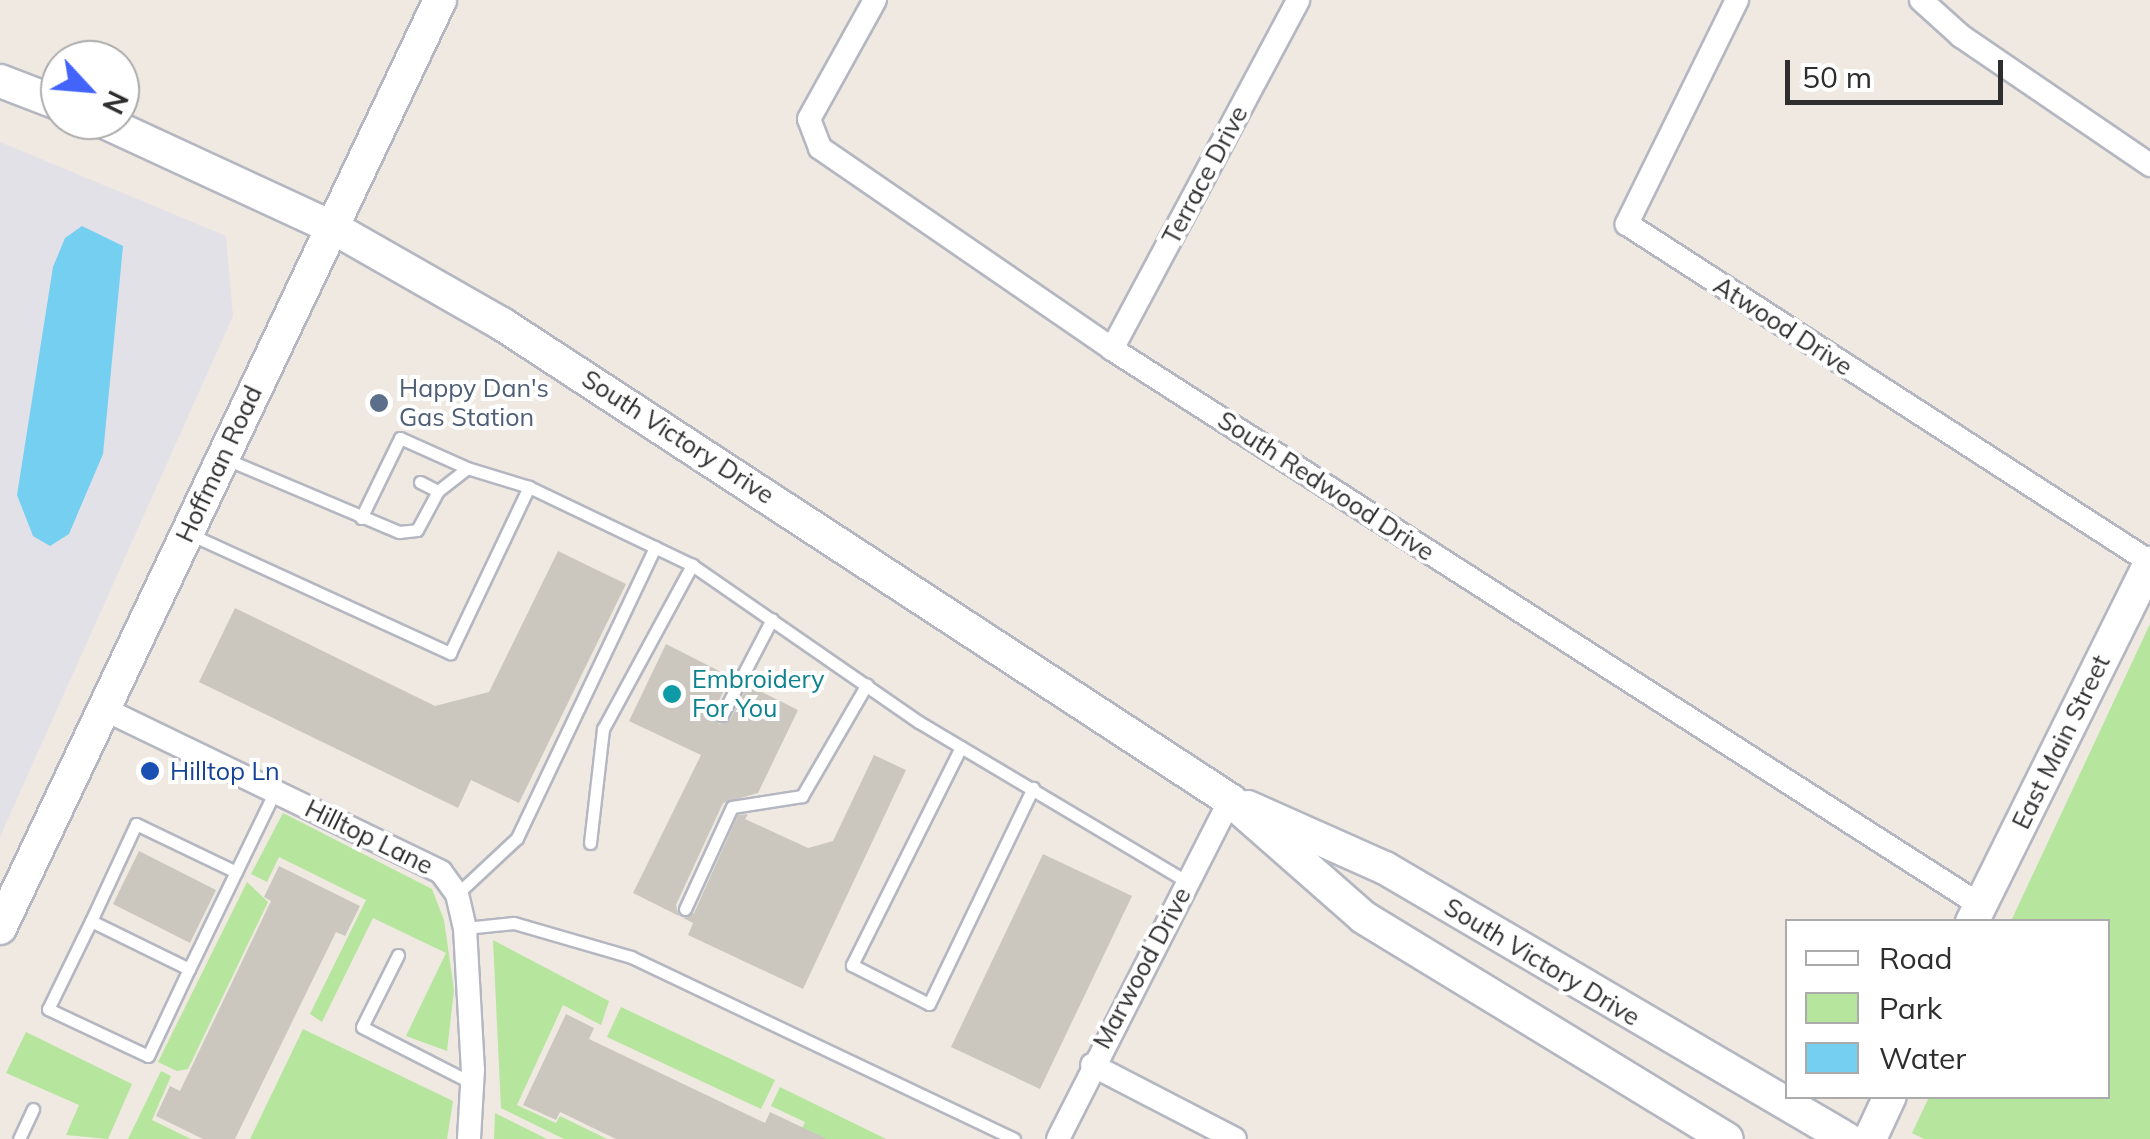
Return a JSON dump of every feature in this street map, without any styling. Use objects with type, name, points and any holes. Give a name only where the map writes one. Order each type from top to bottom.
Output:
[{"type":"main road","name":"Hoffman Road","points":[[0,928],[440,0]]},
{"type":"main road","points":[[0,82],[40,97]]},
{"type":"main road","name":"South Victory Drive","points":[[140,138],[332,226],[534,344],[1230,800],[1363,918],[1727,1139]]},
{"type":"main road","name":"East Main Street","points":[[1976,913],[2150,562]]},
{"type":"main road","name":"South Victory Drive","points":[[1230,800],[1384,868],[1847,1139]]},
{"type":"main road","points":[[1870,1139],[1889,1099]]},
{"type":"street","name":"South Redwood Drive","points":[[875,0],[809,119],[820,148],[1112,350],[1976,913]]},
{"type":"street","name":"Terrace Drive","points":[[1112,350],[1298,0]]},
{"type":"street","name":"Atwood Drive","points":[[1737,0],[1627,224],[2150,562]]},
{"type":"street","points":[[1921,0],[1962,36],[2150,165]]},
{"type":"street","name":"Hilltop Lane","points":[[104,709],[441,872],[457,894],[466,928],[472,1083],[469,1139]]},
{"type":"street","name":"Marwood Drive","points":[[1058,1139],[1092,1065],[1230,800]]},
{"type":"street","points":[[1092,1065],[1234,1139]]},
{"type":"lane","points":[[361,518],[389,468],[400,438],[467,468],[530,487],[692,565],[960,747],[1187,882]]},
{"type":"lane","points":[[222,457],[399,532],[417,530],[438,490],[467,468]]},
{"type":"lane","points":[[420,482],[438,490]]},
{"type":"lane","points":[[186,533],[450,653],[530,487]]},
{"type":"lane","points":[[457,894],[516,838],[655,547]]},
{"type":"lane","points":[[590,843],[602,729],[692,565]]},
{"type":"lane","points":[[722,714],[772,619]]},
{"type":"lane","points":[[685,909],[732,808],[802,796],[867,684]]},
{"type":"lane","points":[[960,747],[852,965],[928,1004],[1033,788]]},
{"type":"lane","points":[[236,872],[136,824],[48,1009],[148,1056],[275,791]]},
{"type":"lane","points":[[90,920],[190,969]]},
{"type":"lane","points":[[466,928],[514,923],[631,957],[1014,1139]]},
{"type":"lane","points":[[398,956],[362,1027],[472,1083]]},
{"type":"lane","points":[[19,1139],[33,1109]]},
{"type":"shaded area","points":[[0,142],[226,236],[233,316],[0,837]]},
{"type":"green space","points":[[2150,624],[2150,1139],[1924,1139],[1912,1133],[1928,1099],[2110,1099],[2110,919],[2012,919]]},
{"type":"green space","points":[[283,813],[432,889],[444,920],[454,990],[447,1051],[406,1036],[446,953],[373,918],[322,1022],[310,1014],[366,900],[279,857],[267,882],[251,874]]},
{"type":"green space","points":[[247,882],[268,902],[188,1069],[177,1071],[158,1062]]},
{"type":"green space","points":[[493,940],[609,1001],[601,1025],[563,1005],[517,1105],[556,1123],[560,1116],[607,1139],[564,1139],[501,1108]]},
{"type":"green space","points":[[621,1007],[775,1080],[761,1109],[607,1037]]},
{"type":"green space","points":[[303,1029],[453,1101],[447,1139],[250,1139]]},
{"type":"green space","points":[[26,1032],[132,1084],[108,1139],[66,1135],[79,1105],[6,1073]]},
{"type":"green space","points":[[161,1071],[171,1076],[152,1120],[191,1139],[128,1139]]},
{"type":"green space","points":[[780,1087],[886,1139],[797,1139],[805,1122],[771,1106]]},
{"type":"green space","points":[[495,1113],[547,1139],[494,1139]]},
{"type":"water","points":[[82,226],[123,246],[103,454],[69,534],[50,546],[33,536],[17,495],[53,267],[65,238]]},
{"type":"building","points":[[558,551],[626,584],[519,803],[471,780],[458,808],[199,682],[235,608],[435,706],[489,692]]},
{"type":"building","points":[[666,644],[731,677],[713,712],[719,724],[730,720],[748,685],[798,710],[758,793],[723,803],[676,905],[679,916],[633,893],[701,755],[629,721]]},
{"type":"building","points":[[874,755],[906,770],[803,989],[688,935],[693,923],[683,918],[694,913],[738,815],[748,814],[745,819],[808,848],[833,841]]},
{"type":"building","points":[[139,851],[216,890],[190,943],[113,904]]},
{"type":"building","points":[[1043,854],[1132,896],[1040,1089],[951,1047]]},
{"type":"building","points":[[279,866],[360,906],[345,936],[336,932],[235,1139],[203,1139],[156,1116],[170,1086],[180,1091],[271,901],[264,897]]},
{"type":"building","points":[[566,1014],[594,1028],[589,1039],[765,1123],[770,1112],[827,1139],[616,1139],[560,1112],[556,1120],[523,1105]]},
{"type":"place","name":"Happy Dan's Gas Station","points":[[379,403]]},
{"type":"place","name":"Embroidery For You","points":[[672,694]]},
{"type":"place","name":"Hilltop Ln","points":[[150,771]]}]
